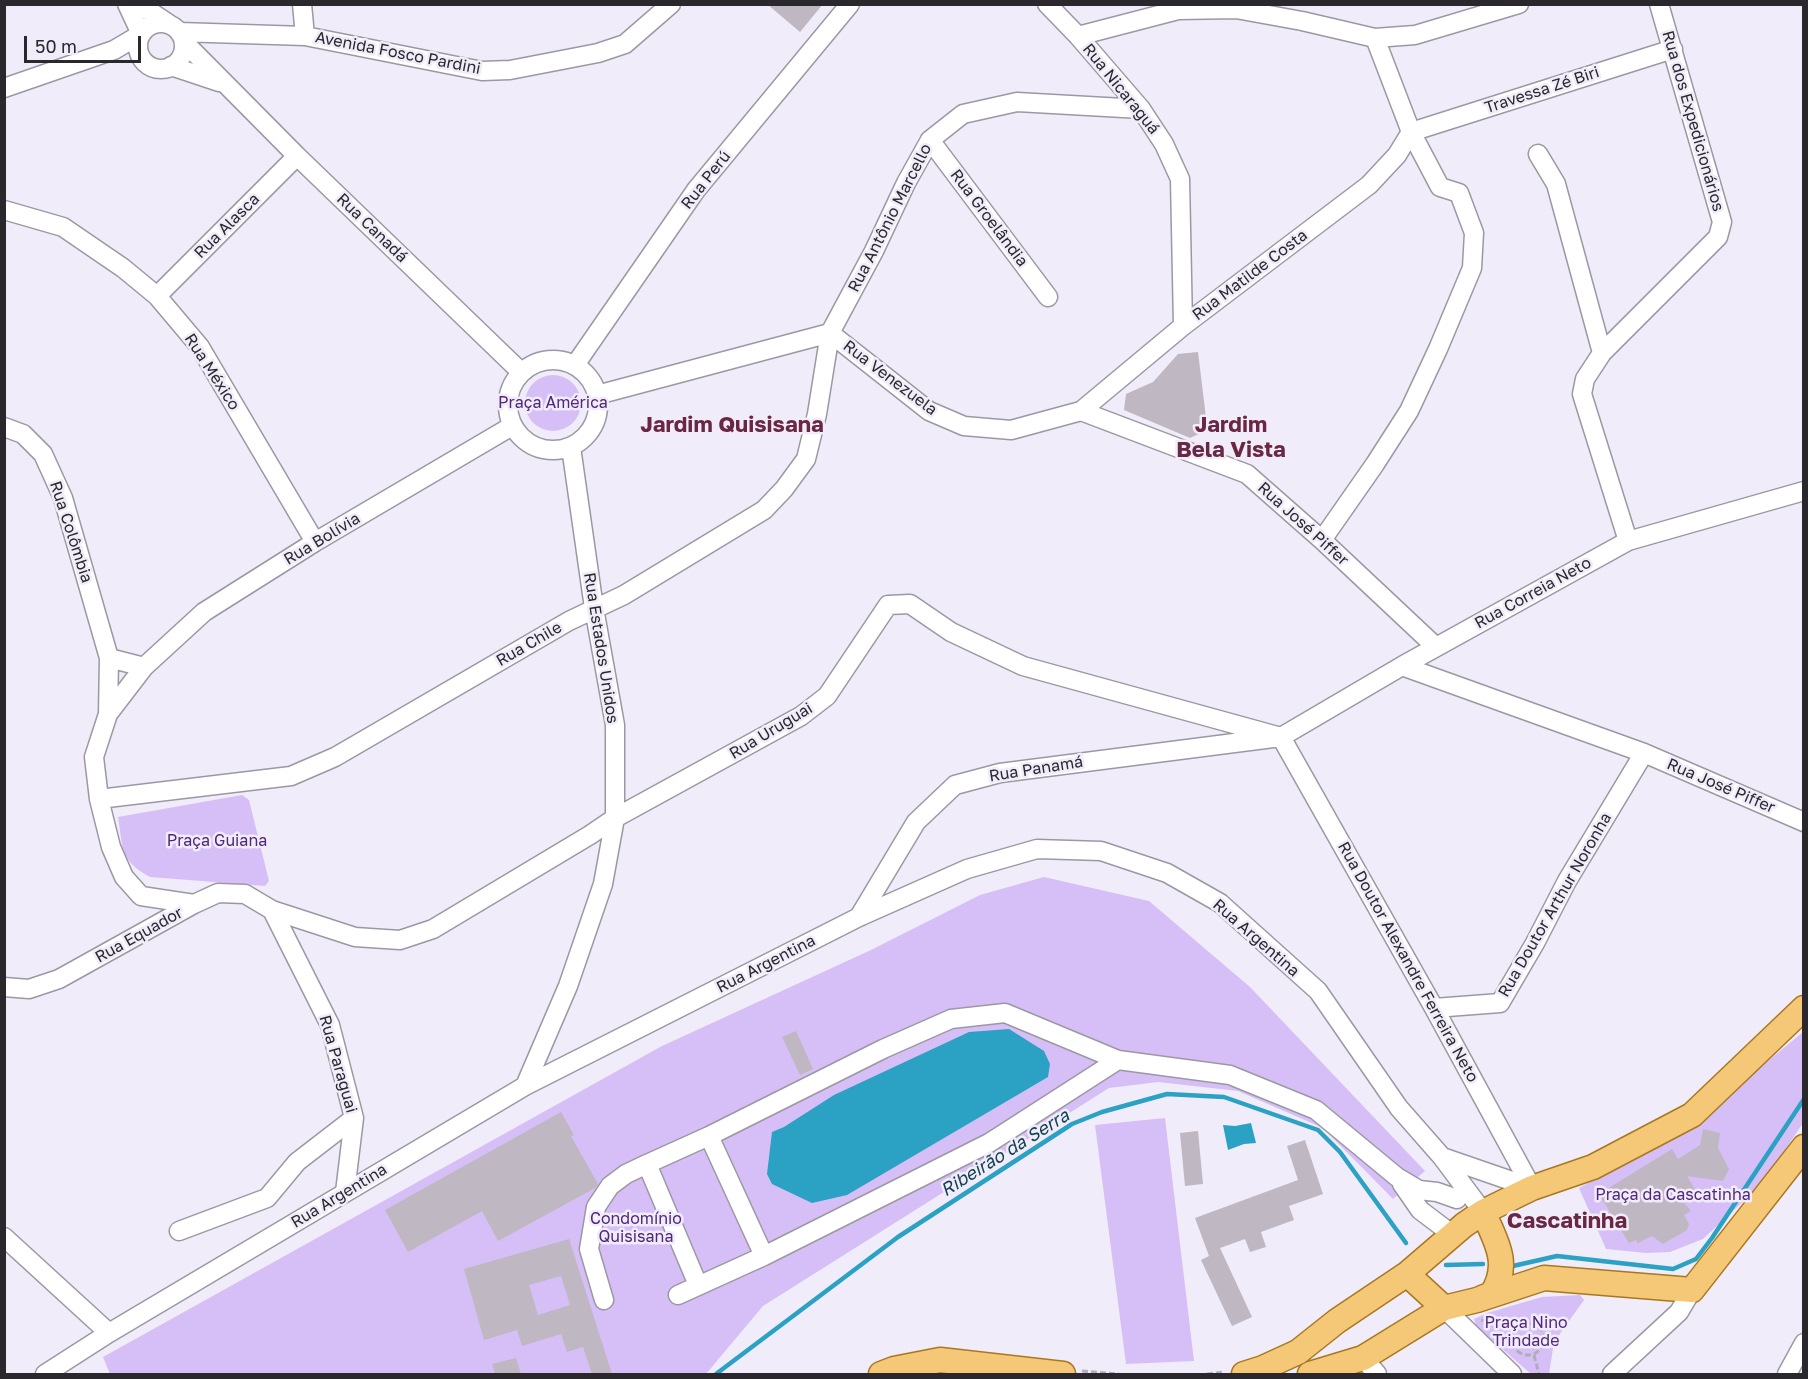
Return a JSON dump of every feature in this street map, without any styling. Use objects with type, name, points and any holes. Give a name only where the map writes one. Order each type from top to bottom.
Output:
[{"type":"main road","points":[[1244,1374],[1298,1352],[1407,1274],[1467,1224],[1532,1188],[1593,1167],[1692,1115],[1803,1008]]},
{"type":"main road","points":[[1310,1374],[1370,1366],[1444,1308],[1475,1309],[1544,1278],[1692,1290],[1803,1148]]},
{"type":"main road","points":[[1467,1224],[1498,1245],[1502,1267],[1501,1278],[1492,1294],[1475,1309]]},
{"type":"main road","points":[[1407,1274],[1444,1308]]},
{"type":"main road","points":[[1334,1370],[1337,1322]]},
{"type":"main road","points":[[881,1374],[894,1369],[940,1360],[1064,1374]]},
{"type":"street","points":[[127,4],[141,34],[138,49],[145,62]]},
{"type":"street","name":"Rua Canadá","points":[[140,4],[177,33],[224,84],[297,156],[521,372]]},
{"type":"street","points":[[302,4],[305,36]]},
{"type":"street","name":"Avenida Fosco Pardini","points":[[177,33],[305,36],[482,71],[510,70],[598,53],[625,44],[671,4]]},
{"type":"street","name":"Rua Perú","points":[[575,365],[696,190],[850,4]]},
{"type":"street","name":"Rua Nicaraguá","points":[[1047,4],[1078,36],[1141,110],[1164,144],[1180,179],[1184,326]]},
{"type":"street","points":[[1078,36],[1178,10],[1236,9],[1375,38],[1416,34],[1519,4]]},
{"type":"street","name":"Rua dos Expedicionários","points":[[1602,353],[1718,237],[1722,222],[1659,4]]},
{"type":"street","points":[[4,88],[114,50],[156,23],[177,33],[181,56],[171,66]]},
{"type":"street","points":[[1322,540],[1409,411],[1472,268],[1474,233],[1459,193],[1440,187],[1411,132],[1375,38]]},
{"type":"street","name":"Travessa Zé Biri","points":[[1411,132],[1672,49]]},
{"type":"street","points":[[114,50],[157,69],[171,66],[224,84]]},
{"type":"street","name":"Rua Antônio Marcello","points":[[830,333],[930,140],[963,114],[1017,102],[1141,110]]},
{"type":"street","name":"Rua Matilde Costa","points":[[1081,411],[1184,326],[1369,185],[1396,155],[1411,132]]},
{"type":"street","name":"Rua Groelândia","points":[[930,140],[1048,297]]},
{"type":"street","points":[[1538,154],[1556,184],[1602,353],[1586,379],[1582,394],[1628,541]]},
{"type":"street","name":"Rua Alasca","points":[[157,296],[297,156]]},
{"type":"street","name":"Rua México","points":[[4,210],[63,227],[123,268],[157,296],[200,347],[315,542]]},
{"type":"street","name":"Rua Venezuela","points":[[597,395],[830,333],[929,411],[964,426],[1011,430],[1081,411]]},
{"type":"street","name":"Rua Chile","points":[[99,799],[291,776],[335,757],[568,621],[624,594],[764,510],[784,489],[806,459],[817,414],[830,333]]},
{"type":"street","points":[[547,360],[562,360],[575,365],[589,378],[597,395],[596,420],[590,432],[571,447],[557,451],[544,450],[531,445],[520,437],[512,426],[508,412],[508,397],[513,383],[521,372],[533,364],[547,360]]},
{"type":"street","name":"Rua José Piffer","points":[[1081,411],[1247,474],[1322,540],[1436,647]]},
{"type":"street","name":"Rua Bolívia","points":[[108,714],[144,667],[204,612],[315,542],[512,426]]},
{"type":"street","name":"Rua Colômbia","points":[[4,427],[22,435],[43,454],[63,498],[109,658],[108,714]]},
{"type":"street","name":"Rua Estados Unidos","points":[[525,1086],[568,986],[603,884],[615,818],[615,725],[594,608],[571,447]]},
{"type":"street","name":"Rua Correia Neto","points":[[1281,737],[1402,666],[1628,541],[1803,491]]},
{"type":"street","name":"Rua Uruguai","points":[[272,910],[355,937],[400,940],[433,929],[615,818],[801,716],[827,696],[888,605],[910,604],[951,632],[1023,666],[1281,737]]},
{"type":"street","points":[[109,658],[144,667]]},
{"type":"street","name":"Rua José Piffer","points":[[1402,666],[1644,753],[1803,822]]},
{"type":"street","points":[[108,714],[94,757],[99,799],[111,847],[123,877],[141,896],[194,904]]},
{"type":"street","name":"Rua Panamá","points":[[859,917],[916,822],[954,785],[1000,773],[1281,737]]},
{"type":"street","name":"Rua Doutor Alexandre Ferreira Neto","points":[[1281,737],[1434,1008],[1532,1188]]},
{"type":"street","name":"Rua Doutor Arthur Noronha","points":[[1434,1008],[1500,1003],[1567,881],[1644,753]]},
{"type":"street","name":"Rua Argentina","points":[[45,1374],[109,1333],[525,1086],[859,917],[967,869],[1037,849],[1101,851],[1167,873],[1220,903],[1318,991],[1399,1108],[1442,1157],[1467,1224]]},
{"type":"street","name":"Rua Equador","points":[[4,987],[29,989],[59,979],[218,893],[245,894],[272,910]]},
{"type":"street","name":"Rua Paraguai","points":[[272,910],[330,1025],[354,1118],[345,1192]]},
{"type":"street","points":[[604,1300],[589,1249],[596,1207],[610,1186],[626,1174],[709,1136],[833,1073],[951,1019],[1005,1013],[1118,1060],[1230,1075],[1316,1110],[1397,1177],[1419,1190],[1437,1192],[1457,1199]]},
{"type":"street","points":[[678,1295],[764,1256],[989,1143],[1118,1060]]},
{"type":"street","points":[[179,1231],[267,1198],[297,1162],[354,1118]]},
{"type":"street","points":[[709,1136],[764,1256]]},
{"type":"street","name":"Rua Argentina","points":[[1442,1157],[1532,1188]]},
{"type":"street","name":"Rua Argentina","points":[[1442,1157],[1467,1224]]},
{"type":"street","points":[[647,1164],[698,1285]]},
{"type":"street","points":[[1397,1177],[1420,1210],[1467,1224]]},
{"type":"street","points":[[4,1237],[109,1333]]},
{"type":"street","points":[[1612,1374],[1679,1312],[1692,1290]]},
{"type":"street","points":[[1444,1308],[1512,1374]]},
{"type":"street","points":[[1787,1374],[1803,1342]]},
{"type":"path","points":[[1475,1309],[1520,1325],[1530,1323],[1539,1327],[1544,1343],[1539,1352],[1523,1355],[1514,1348],[1513,1333],[1520,1325]]},
{"type":"path","points":[[1534,1354],[1539,1374]]},
{"type":"green space","name":"Praça América","points":[[553,375],[564,377],[573,383],[579,392],[581,403],[579,414],[573,423],[564,429],[553,431],[542,429],[533,423],[527,414],[525,403],[527,392],[533,383],[542,377]]},
{"type":"green space","name":"Praça Guiana","points":[[242,795],[249,800],[269,881],[265,886],[150,877],[128,859],[122,845],[118,817]]},
{"type":"green space","name":"Condomínio Quisisana","points":[[1044,877],[1149,901],[1250,987],[1425,1171],[1393,1199],[1323,1128],[1238,1091],[1158,1082],[1109,1088],[763,1306],[706,1374],[110,1374],[103,1357],[662,1046],[871,950],[980,895]]},
{"type":"green space","name":"Praça da Cascatinha","points":[[1803,1032],[1803,1123],[1763,1183],[1703,1239],[1670,1252],[1646,1253],[1606,1249],[1579,1188],[1682,1132]]},
{"type":"green space","points":[[1165,1118],[1194,1361],[1126,1364],[1095,1125]]},
{"type":"green space","name":"Praça Nino Trindade","points":[[1580,1295],[1584,1300],[1554,1342],[1549,1374],[1531,1374],[1476,1326],[1474,1319],[1542,1297]]},
{"type":"water","points":[[1009,1029],[1044,1051],[1050,1064],[1048,1077],[847,1195],[812,1203],[772,1184],[767,1174],[772,1132],[784,1127],[834,1095],[969,1032]]},
{"type":"water","points":[[1251,1123],[1256,1143],[1244,1144],[1228,1150],[1223,1125],[1235,1126]]},
{"type":"building","points":[[767,4],[823,4],[800,32]]},
{"type":"building","points":[[1198,352],[1207,426],[1201,433],[1190,438],[1124,410],[1126,394],[1153,382],[1178,354]]},
{"type":"building","points":[[796,1031],[813,1069],[800,1075],[782,1037]]},
{"type":"building","points":[[561,1112],[574,1135],[571,1136],[598,1184],[595,1188],[498,1241],[482,1211],[408,1252],[385,1210]]},
{"type":"building","points":[[1703,1129],[1720,1133],[1718,1148],[1729,1169],[1723,1181],[1687,1176],[1697,1193],[1684,1203],[1691,1211],[1684,1215],[1689,1224],[1687,1230],[1663,1244],[1652,1236],[1638,1243],[1636,1240],[1629,1243],[1599,1194],[1672,1149],[1678,1159],[1700,1145]]},
{"type":"building","points":[[1198,1131],[1203,1184],[1185,1186],[1180,1133]]},
{"type":"building","points":[[1305,1140],[1323,1194],[1289,1206],[1294,1220],[1261,1232],[1266,1247],[1250,1252],[1245,1239],[1220,1248],[1252,1317],[1232,1326],[1201,1260],[1209,1256],[1195,1218],[1298,1180],[1287,1146]]},
{"type":"building","points":[[569,1239],[612,1374],[592,1374],[583,1347],[567,1352],[561,1334],[522,1346],[517,1330],[484,1340],[464,1269]],"holes":[[[561,1276],[570,1305],[538,1315],[529,1285]]]},
{"type":"building","points":[[516,1358],[521,1374],[495,1374],[492,1364]]},
{"type":"waterway","name":"Ribeirão da Serra","points":[[716,1374],[898,1237],[1072,1124],[1102,1112],[1167,1094],[1224,1097],[1318,1130],[1340,1152],[1406,1243]]},
{"type":"waterway","name":"Ribeirão da Serra","points":[[1513,1266],[1557,1256],[1673,1269],[1696,1259],[1804,1099]]},
{"type":"waterway","name":"Ribeirão da Serra","points":[[1446,1265],[1483,1264]]},
{"type":"district","name":"Jardim Quisisana","points":[[732,425]]},
{"type":"district","name":"Jardim Bela Vista","points":[[1231,438]]},
{"type":"district","name":"Cascatinha","points":[[1567,1221]]}]
